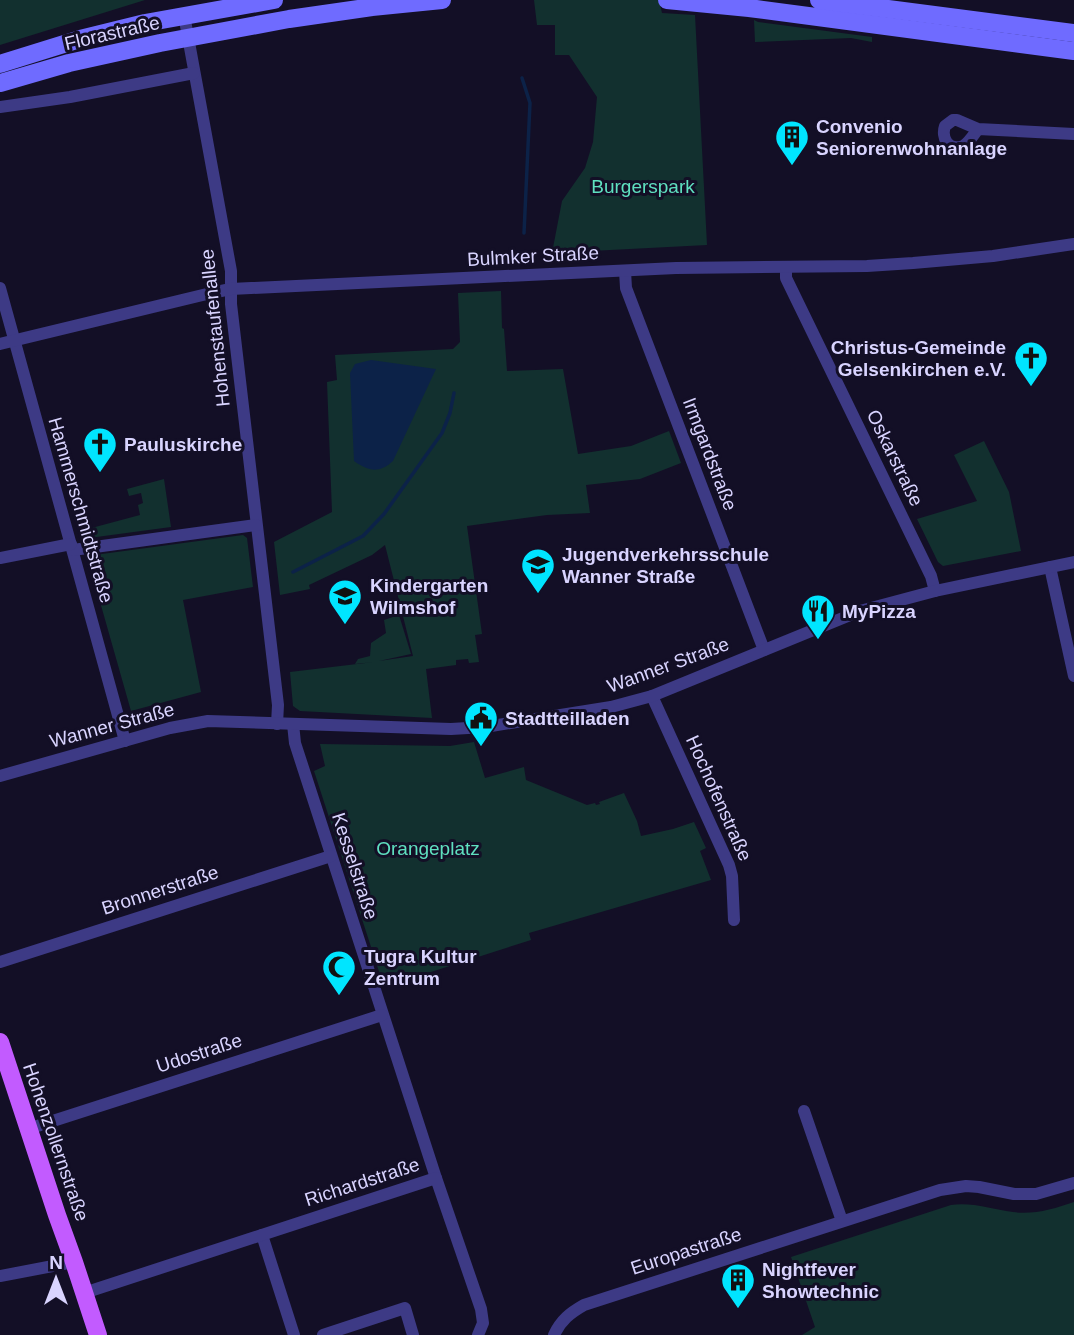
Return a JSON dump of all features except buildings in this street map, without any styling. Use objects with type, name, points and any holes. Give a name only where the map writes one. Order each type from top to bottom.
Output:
[{"type":"main road","name":"Florastraße","points":[[0,64],[80,39],[184,15],[274,0]]},
{"type":"main road","name":"Florastraße","points":[[0,83],[69,63],[188,38],[372,6],[442,0]]},
{"type":"main road","points":[[667,0],[748,8],[1074,51]]},
{"type":"main road","points":[[819,0],[1074,33]]},
{"type":"main road","name":"Hohenzollernstraße","points":[[0,1042],[98,1335]]},
{"type":"street","name":"Hohenstaufenallee","points":[[184,15],[231,271],[231,304],[278,705],[277,724]]},
{"type":"street","points":[[0,107],[70,97],[194,73]]},
{"type":"street","points":[[978,129],[1074,134]]},
{"type":"street","name":"Bulmker Straße","points":[[0,344],[231,289],[625,271],[912,263],[993,256],[1074,244]]},
{"type":"street","name":"Oskarstraße","points":[[786,267],[786,278],[931,576],[935,591]]},
{"type":"street","name":"Irmgardstraße","points":[[625,271],[626,289],[764,650]]},
{"type":"street","name":"Hammerschmidtstraße","points":[[0,288],[125,741]]},
{"type":"street","points":[[0,558],[256,525]]},
{"type":"street","name":"Wanner Straße","points":[[0,776],[198,722],[451,729],[485,727],[611,707],[652,696],[860,611],[935,591],[1074,562]]},
{"type":"street","points":[[1050,567],[1074,676]]},
{"type":"street","name":"Hochofenstraße","points":[[652,696],[729,865],[734,920]]},
{"type":"street","name":"Kesselstraße","points":[[293,724],[295,743],[436,1178]]},
{"type":"street","name":"Bronnerstraße","points":[[0,962],[331,856]]},
{"type":"street","name":"Udostraße","points":[[28,1129],[382,1015]]},
{"type":"street","points":[[804,1111],[842,1222]]},
{"type":"street","name":"Richardstraße","points":[[84,1293],[436,1178],[481,1309],[483,1323],[478,1335]]},
{"type":"street","name":"Europastraße","points":[[554,1335],[569,1314],[584,1305],[953,1187],[979,1186],[1014,1194],[1036,1194],[1074,1183]]},
{"type":"street","points":[[262,1235],[294,1335]]},
{"type":"street","points":[[0,1276],[75,1262]]},
{"type":"street","points":[[323,1335],[405,1308],[413,1335]]},
{"type":"green space","points":[[0,0],[145,0],[0,45]]},
{"type":"green space","name":"Burgerspark","points":[[534,0],[659,0],[662,13],[695,15],[707,245],[552,253],[562,201],[585,168],[593,142],[597,97],[569,55],[555,55],[555,25],[537,25]]},
{"type":"green space","points":[[754,20],[872,37],[872,42],[851,38],[755,42]]},
{"type":"green space","points":[[501,291],[507,371],[563,369],[578,454],[631,446],[669,431],[681,463],[640,479],[586,485],[590,513],[547,515],[467,526],[482,634],[475,635],[479,662],[456,660],[456,665],[426,669],[432,718],[300,711],[293,706],[290,672],[374,662],[355,664],[358,659],[370,656],[371,643],[386,633],[384,620],[399,615],[411,654],[379,661],[413,656],[385,545],[372,555],[309,585],[310,589],[280,595],[274,542],[332,512],[327,382],[337,380],[335,355],[453,349],[460,342],[458,293]]},
{"type":"green space","points":[[984,441],[1009,492],[1021,551],[943,566],[938,562],[917,519],[977,501],[954,455]]},
{"type":"green space","points":[[164,479],[171,527],[89,538],[84,536],[80,528],[84,530],[140,515],[138,505],[143,503],[141,493],[129,496],[127,489]]},
{"type":"green space","points":[[243,535],[247,538],[253,587],[183,600],[201,692],[131,711],[87,556]]},
{"type":"green space","name":"Orangeplatz","points":[[474,742],[485,778],[524,767],[526,780],[587,805],[600,804],[599,802],[624,793],[641,836],[694,822],[706,848],[700,851],[711,880],[529,933],[531,940],[384,987],[314,771],[325,766],[320,744],[450,746]]},
{"type":"green space","points":[[1074,1202],[1074,1335],[802,1335],[815,1327],[791,1257],[951,1205],[974,1205],[1028,1213]]},
{"type":"water","points":[[371,360],[436,369],[393,461],[374,470],[354,461],[350,373],[355,364]]},
{"type":"waterway","points":[[522,78],[530,103],[524,233]]},
{"type":"waterway","points":[[293,572],[363,536],[384,514],[442,433],[454,393]]},
{"type":"place","name":"Convenio Seniorenwohnanlage","points":[[792,167]]},
{"type":"place","name":"Christus-Gemeinde Gelsenkirchen e.V.","points":[[1031,388]]},
{"type":"place","name":"Pauluskirche","points":[[100,474]]},
{"type":"place","name":"Jugendverkehrsschule Wanner Straße","points":[[538,595]]},
{"type":"place","name":"Kindergarten Wilmshof","points":[[345,626]]},
{"type":"place","name":"MyPizza","points":[[818,641]]},
{"type":"place","name":"Stadtteilladen","points":[[481,748]]},
{"type":"place","name":"Tugra Kultur Zentrum","points":[[339,997]]},
{"type":"place","name":"Nightfever Showtechnic","points":[[738,1310]]}]
